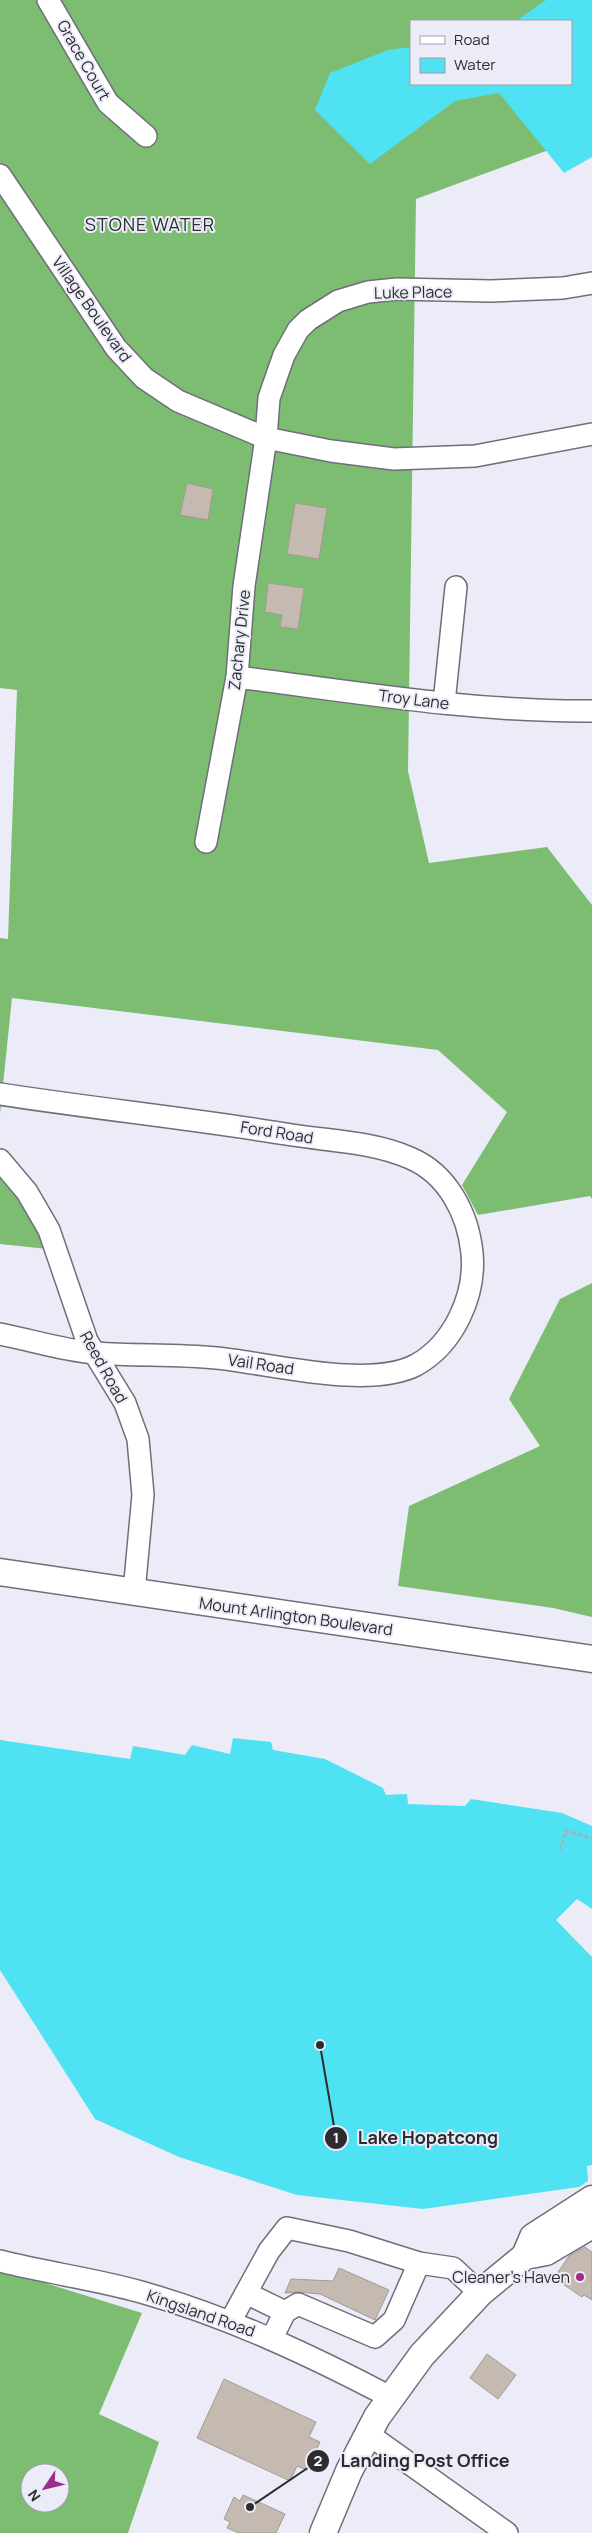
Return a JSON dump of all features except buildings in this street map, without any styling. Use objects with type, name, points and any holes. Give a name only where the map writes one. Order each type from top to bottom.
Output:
[{"type":"main road","name":"Mount Arlington Boulevard","points":[[0,1572],[592,1659]]},
{"type":"main road","points":[[323,2533],[368,2434],[390,2397],[440,2334],[480,2293],[525,2256],[533,2237],[592,2199]]},
{"type":"main road","points":[[525,2256],[546,2252],[592,2225]]},
{"type":"street","name":"Grace Court","points":[[48,0],[108,104],[146,136]]},
{"type":"street","name":"Village Boulevard","points":[[0,175],[116,348],[144,378],[178,401],[266,438],[361,456],[413,458],[475,456],[592,434]]},
{"type":"street","name":"Luke Place","points":[[266,438],[269,398],[284,355],[298,330],[308,320],[338,301],[354,295],[397,289],[491,291],[563,288],[592,283]]},
{"type":"street","name":"Zachary Drive","points":[[206,842],[237,677],[244,586],[266,438]]},
{"type":"street","points":[[444,704],[456,587]]},
{"type":"street","name":"Troy Lane","points":[[237,677],[444,704],[540,711],[592,711]]},
{"type":"street","name":"Ford Road","points":[[0,1094],[351,1143],[411,1158],[435,1174],[456,1198],[470,1230],[471,1277]]},
{"type":"street","name":"Reed Road","points":[[0,1160],[27,1192],[49,1230],[87,1341],[125,1403],[138,1439],[143,1495],[134,1592]]},
{"type":"street","name":"Vail Road","points":[[0,1334],[94,1353],[150,1353],[218,1358],[360,1375],[392,1373],[415,1365],[432,1353],[451,1333],[470,1287],[471,1277]]},
{"type":"street","points":[[230,2322],[270,2251],[287,2228],[349,2241],[419,2263],[453,2268],[480,2293]]},
{"type":"street","name":"Kingsland Road","points":[[0,2260],[35,2270],[86,2277],[191,2307],[272,2338],[390,2397]]},
{"type":"street","points":[[272,2338],[285,2312],[298,2304],[375,2337],[394,2320],[419,2263]]},
{"type":"street","points":[[246,2292],[285,2312]]},
{"type":"street","points":[[368,2434],[507,2533]]},
{"type":"path","points":[[560,1850],[566,1831],[592,1838]]},
{"type":"green space","points":[[0,0],[592,0],[592,134],[416,199],[408,771],[429,863],[547,847],[592,905],[592,1199],[590,1196],[478,1215],[462,1185],[507,1112],[438,1050],[12,998],[0,1114],[0,938],[8,939],[17,690],[0,688]]},
{"type":"green space","points":[[0,1162],[57,1250],[0,1244]]},
{"type":"green space","points":[[592,1283],[592,1617],[553,1608],[398,1586],[409,1506],[540,1446],[509,1399],[560,1299]]},
{"type":"green space","points":[[0,2269],[142,2313],[99,2414],[159,2442],[128,2533],[0,2533]]},
{"type":"water","points":[[546,0],[592,0],[592,157],[564,173],[499,93],[455,101],[370,164],[315,110],[330,73],[388,50],[410,47],[410,85],[572,85],[572,20],[517,20]]},
{"type":"water","points":[[233,1738],[271,1742],[273,1750],[325,1759],[383,1788],[386,1795],[407,1794],[408,1804],[465,1806],[471,1799],[562,1813],[592,1826],[592,1909],[577,1899],[556,1920],[592,1957],[592,2165],[587,2166],[588,2181],[579,2187],[423,2209],[297,2195],[179,2157],[95,2119],[0,1970],[0,1740],[130,1759],[133,1746],[185,1755],[192,1745],[230,1754]]},
{"type":"place","name":"Lake Hopatcong","points":[[320,2045]]},
{"type":"place","name":"Cleaner's Haven","points":[[580,2277]]},
{"type":"place","name":"Landing Post Office","points":[[250,2507]]},
{"type":"district","name":"STONE WATER","points":[[150,225]]}]
